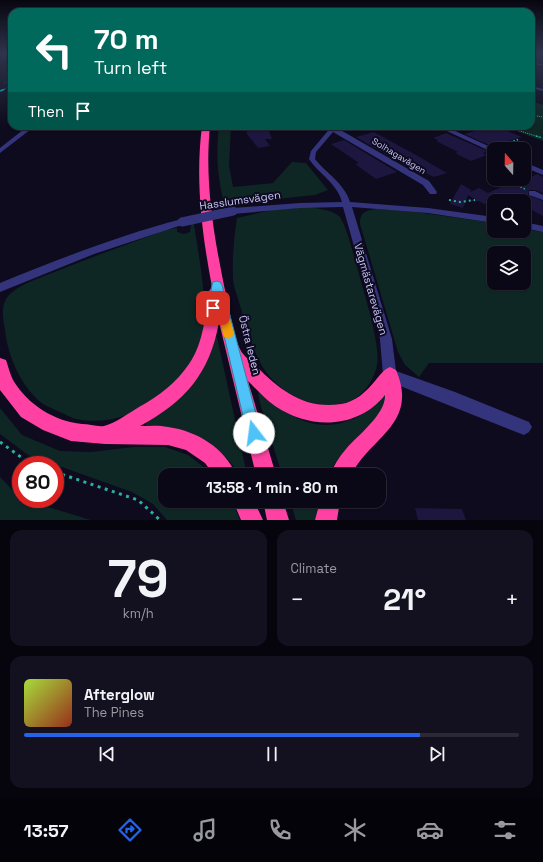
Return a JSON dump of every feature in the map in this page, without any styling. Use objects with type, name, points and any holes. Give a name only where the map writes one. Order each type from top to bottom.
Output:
[{"type":"highway","name":"Östra leden","points":[[205,130],[203,146],[204,203],[217,285],[233,354],[264,468]]},
{"type":"highway","points":[[105,435],[149,413],[171,398],[187,380],[203,354],[217,285]]},
{"type":"highway","points":[[233,354],[272,392],[299,410],[313,413],[332,415],[349,411],[366,402],[380,389],[390,376]]},
{"type":"highway","points":[[0,365],[6,384],[27,411],[49,424],[71,432],[105,435],[168,436],[190,442],[212,456],[221,468]]},
{"type":"highway","points":[[342,468],[343,465],[367,440],[388,413],[394,399],[390,376]]},
{"type":"highway","points":[[246,508],[252,520]]},
{"type":"highway","points":[[275,508],[278,520]]},
{"type":"highway","points":[[326,520],[329,508]]},
{"type":"street","points":[[0,152],[27,130]]},
{"type":"street","name":"Vägmästarevägen","points":[[332,130],[313,152],[312,159],[316,165],[338,185],[347,204],[386,339],[390,376]]},
{"type":"street","name":"Solhagavägen","points":[[338,130],[426,183],[433,192]]},
{"type":"street","points":[[448,130],[487,148]]},
{"type":"street","points":[[531,167],[543,173]]},
{"type":"street","points":[[532,193],[543,198]]},
{"type":"street","name":"Hasslumsvägen","points":[[0,288],[20,276],[153,230],[233,211],[294,204],[347,204],[423,210],[487,219]]},
{"type":"street","points":[[531,226],[543,229]]},
{"type":"street","points":[[390,376],[456,399],[524,427]]},
{"type":"path","points":[[517,130],[543,138]]},
{"type":"path","points":[[510,142],[520,139]]},
{"type":"path","points":[[449,200],[460,202],[475,200]]},
{"type":"path","points":[[0,442],[19,456]]},
{"type":"path","points":[[64,475],[138,500],[160,520]]},
{"type":"green space","points":[[535,102],[543,105],[543,141],[514,130],[535,130]]},
{"type":"green space","points":[[219,130],[231,130],[229,165],[233,187],[273,183],[292,162],[306,163],[328,190],[315,195],[237,203],[223,199],[219,180]]},
{"type":"green space","points":[[310,207],[333,212],[342,220],[350,240],[374,331],[378,356],[377,365],[369,384],[357,397],[342,404],[326,405],[308,402],[292,395],[276,383],[259,361],[249,337],[234,284],[233,256],[237,218],[272,210]]},
{"type":"green space","points":[[376,209],[409,211],[487,222],[487,238],[531,238],[531,230],[543,232],[543,363],[429,363],[419,377],[405,365],[398,352],[360,224],[361,217],[366,211]]},
{"type":"green space","points":[[191,224],[194,224],[201,267],[205,316],[201,342],[193,360],[181,376],[168,390],[152,403],[134,412],[115,418],[96,421],[76,419],[43,404],[28,389],[22,380],[9,351],[3,307],[9,295],[23,285],[35,280],[94,256],[166,230],[177,228],[177,232],[184,234],[190,232]]},
{"type":"green space","points":[[215,337],[217,337],[245,468],[235,468],[221,452],[200,437],[175,429],[145,426],[146,423],[163,412],[188,389]]},
{"type":"green space","points":[[259,391],[283,410],[295,417],[320,425],[348,421],[366,412],[387,394],[386,401],[380,414],[371,425],[343,452],[332,468],[280,468],[258,394]]},
{"type":"green space","points":[[0,408],[22,435],[60,451],[91,452],[134,447],[165,447],[188,455],[205,468],[158,468],[158,508],[235,508],[240,520],[167,520],[153,504],[132,492],[64,468],[64,456],[31,456],[0,434]]},
{"type":"green space","points":[[0,477],[12,490],[12,508],[51,508],[91,520],[0,520]]},
{"type":"green space","points":[[292,508],[318,508],[315,520],[296,520]]},
{"type":"building","points":[[247,130],[269,130],[272,139],[265,139],[270,146],[258,148],[247,134]]},
{"type":"building","points":[[478,130],[505,130],[522,137],[508,141],[510,142],[487,142],[487,144],[464,134]]},
{"type":"building","points":[[374,132],[447,173],[434,177],[412,167],[409,168],[356,137]]},
{"type":"building","points":[[446,133],[487,151],[483,153],[487,155],[471,161],[455,153],[458,152],[433,138]]},
{"type":"building","points":[[344,140],[397,172],[376,179],[355,164],[359,163],[331,144]]},
{"type":"building","points":[[537,174],[543,177],[543,193],[536,190],[529,190],[528,194],[487,194],[487,203],[484,204],[479,201],[469,201],[475,199],[468,195],[463,208],[450,204],[461,184],[471,190],[470,192],[479,188],[488,193],[503,186],[531,186],[531,177]]},
{"type":"building","points":[[531,196],[543,201],[543,216],[531,210]]},
{"type":"building","points":[[415,508],[462,509],[466,520],[418,520]]},
{"type":"waterway","points":[[4,83],[8,81]]},
{"type":"railway","points":[[4,89],[8,87]]},
{"type":"railway","points":[[0,91],[4,89]]},
{"type":"slow traffic","points":[[220,300],[228,334]]},
{"type":"route","points":[[213,308],[217,285],[233,354],[254,433]]}]
